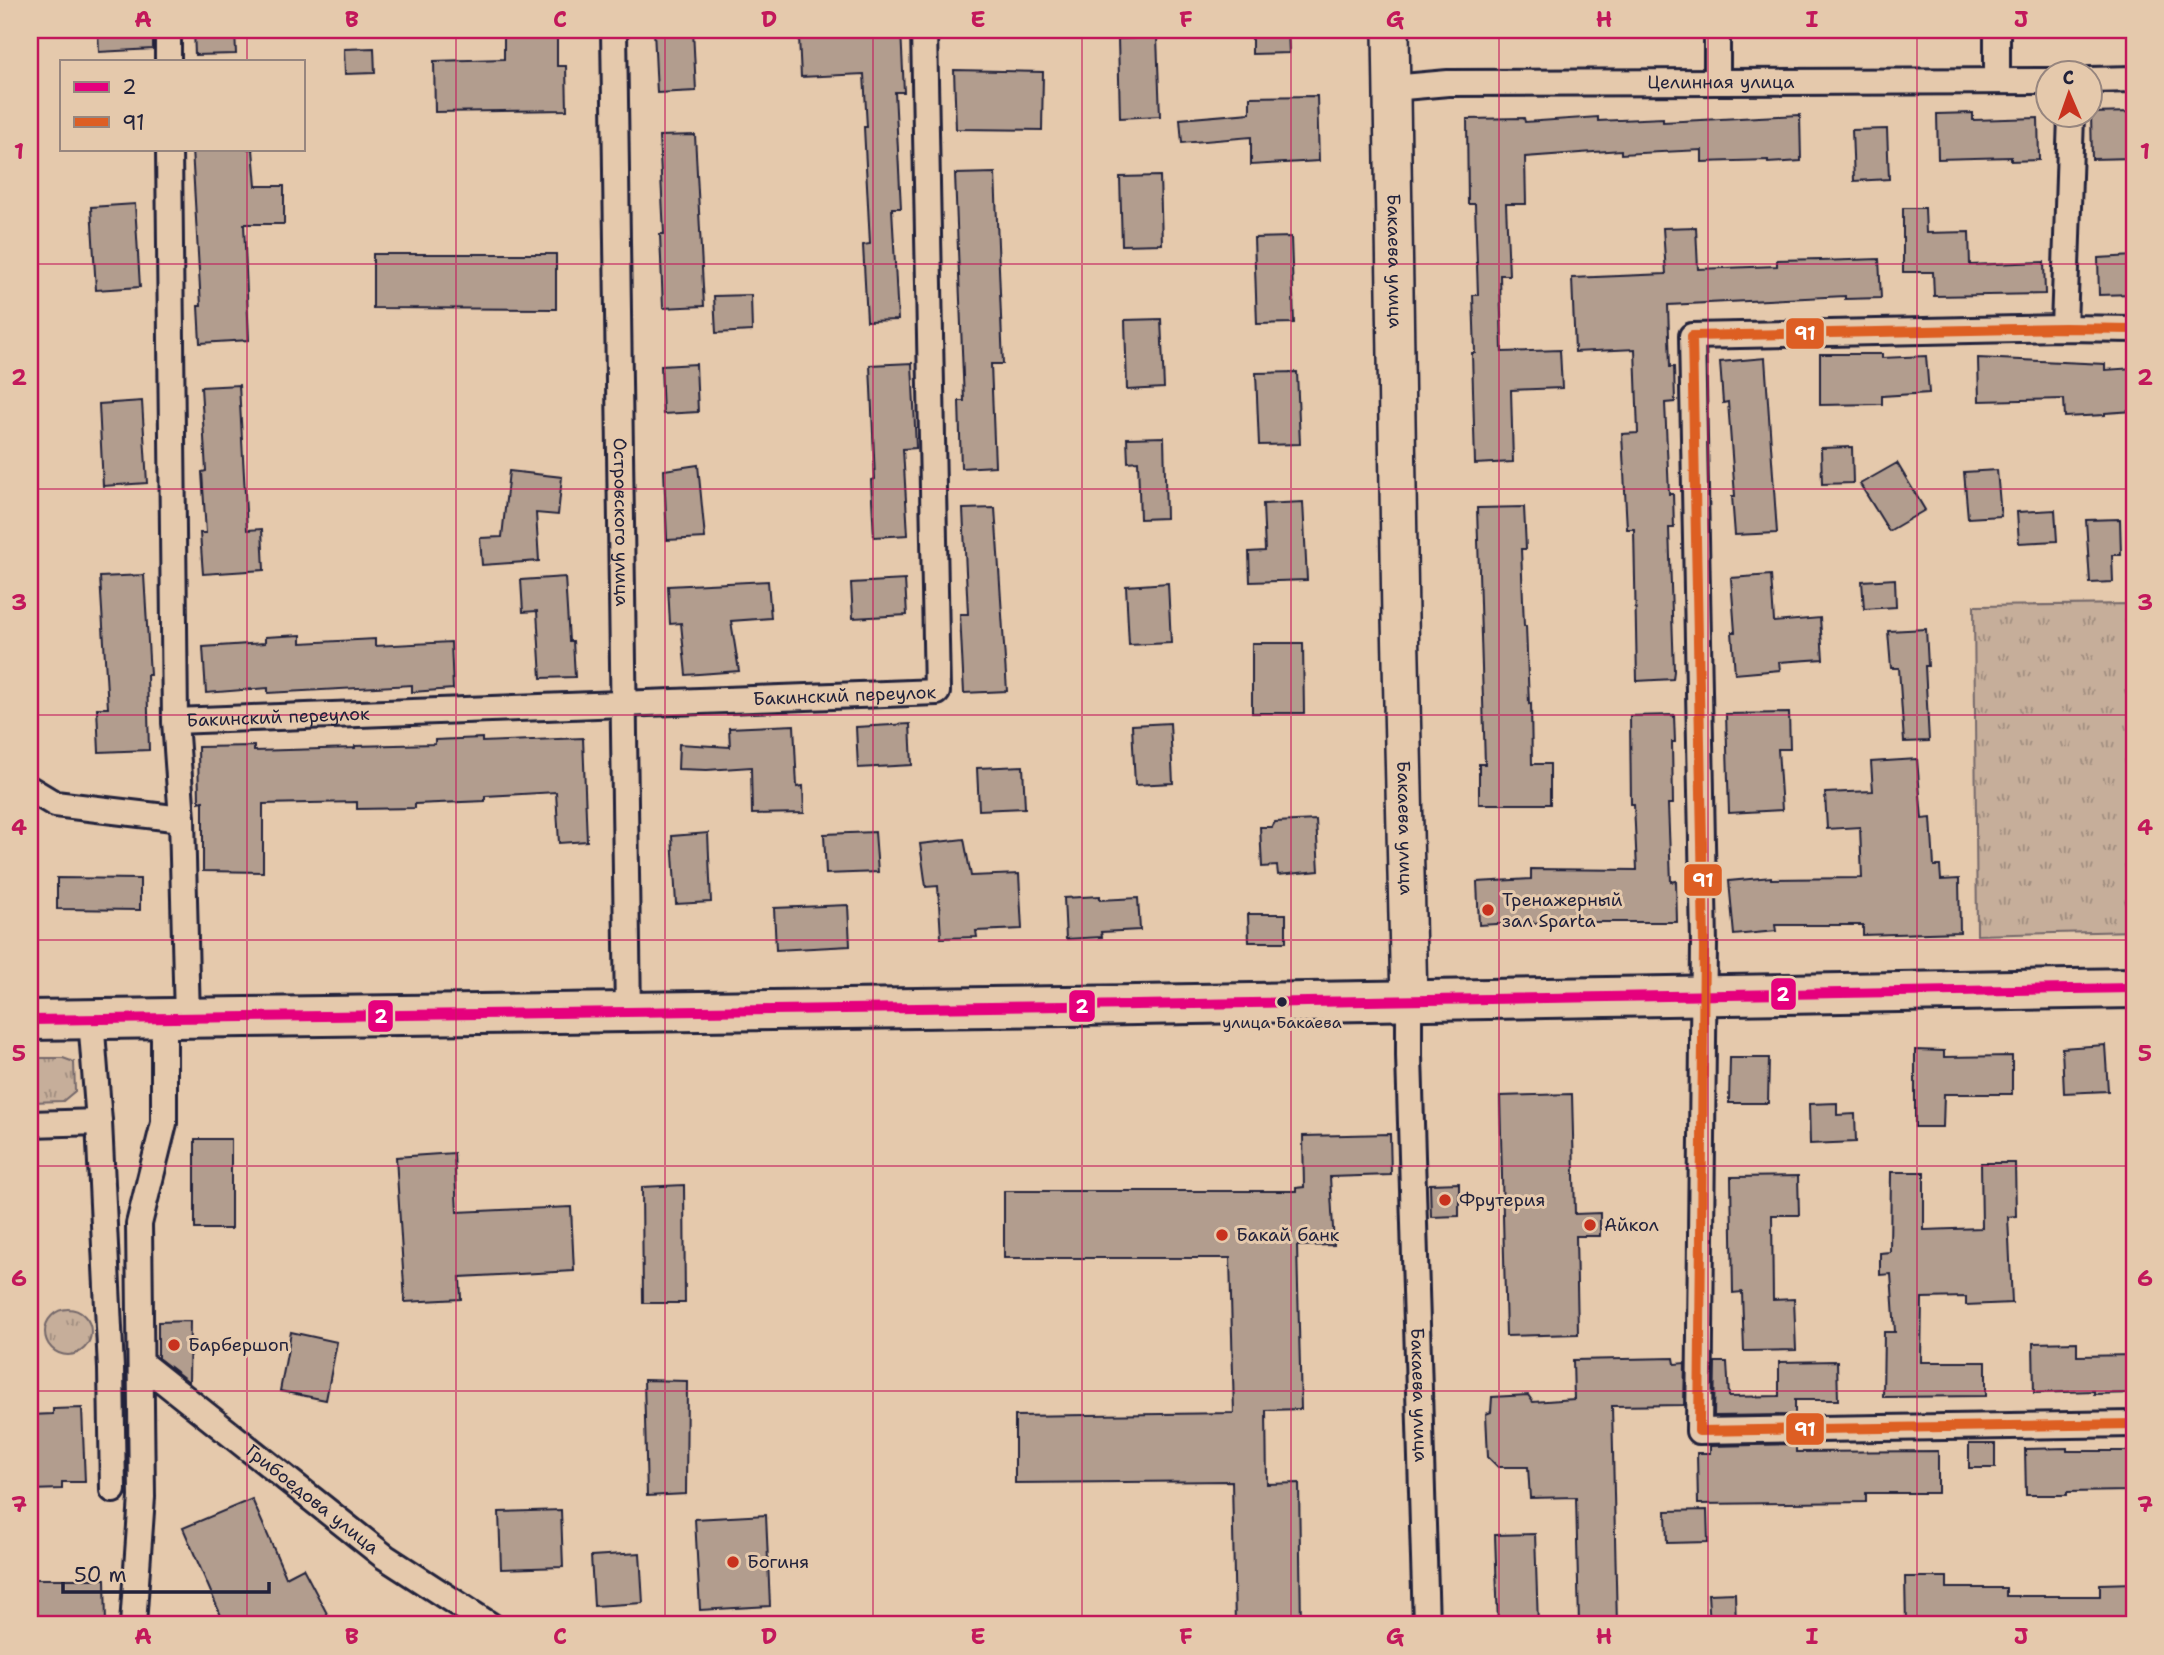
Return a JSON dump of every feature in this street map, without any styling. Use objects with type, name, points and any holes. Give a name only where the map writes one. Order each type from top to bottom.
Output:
[{"type":"main road","name":"Бакаева улица","points":[[1391,30],[1409,1001]]},
{"type":"main road","points":[[30,1020],[628,1014],[2134,988]]},
{"type":"street","points":[[168,30],[168,60]]},
{"type":"street","name":"Островского улица","points":[[614,30],[628,1014]]},
{"type":"street","name":"Бакинский переулок","points":[[175,721],[937,692],[924,30]]},
{"type":"street","points":[[1717,30],[1717,82]]},
{"type":"street","points":[[1997,30],[1997,81]]},
{"type":"street","points":[[2104,80],[2134,79]]},
{"type":"street","name":"Целинная улица","points":[[1392,88],[1448,83],[2035,81]]},
{"type":"street","points":[[2064,328],[2071,130]]},
{"type":"street","name":"Бакинский переулок","points":[[133,1625],[142,1497],[139,1224],[164,1123],[176,1019],[182,819],[175,721],[169,150]]},
{"type":"street","points":[[2134,329],[2064,328],[1692,336],[1704,996],[1699,1431],[2134,1424]]},
{"type":"street","points":[[30,789],[55,804],[182,819]]},
{"type":"street","name":"Бакаева улица","points":[[1409,1001],[1426,1625]]},
{"type":"street","points":[[91,1019],[99,1122],[111,1369],[113,1490]]},
{"type":"street","points":[[30,1124],[99,1122]]},
{"type":"street","name":"Грибоедова улица","points":[[141,1363],[385,1557],[490,1625]]},
{"type":"green space","points":[[2134,604],[2134,931],[1977,935],[1974,606]]},
{"type":"green space","points":[[30,1058],[63,1058],[74,1062],[75,1091],[63,1101],[30,1102]]},
{"type":"green space","points":[[68,1309],[84,1316],[91,1332],[84,1348],[68,1355],[52,1348],[45,1332],[52,1316]]},
{"type":"building","points":[[98,30],[153,30],[153,49],[99,52]]},
{"type":"building","points":[[194,30],[235,30],[236,54],[195,55]]},
{"type":"building","points":[[504,30],[557,30],[557,66],[566,66],[567,110],[435,112],[434,61],[504,59]]},
{"type":"building","points":[[654,30],[693,30],[696,91],[657,93]]},
{"type":"building","points":[[862,30],[901,30],[904,92],[895,92],[901,208],[892,208],[898,320],[867,321],[863,245],[870,244],[864,74],[801,77],[799,37],[862,34]]},
{"type":"building","points":[[1252,30],[1288,30],[1289,53],[1252,54]]},
{"type":"building","points":[[1157,37],[1160,116],[1120,118],[1118,39]]},
{"type":"building","points":[[374,48],[375,73],[345,74],[344,49]]},
{"type":"building","points":[[954,70],[1043,72],[1042,130],[956,129]]},
{"type":"building","points":[[1317,96],[1319,161],[1251,165],[1251,137],[1182,143],[1180,119],[1250,113],[1250,97]]},
{"type":"building","points":[[2132,112],[2133,158],[2092,159],[2091,130],[2104,130],[2104,113]]},
{"type":"building","points":[[1973,113],[1973,120],[2035,118],[2035,130],[2038,130],[2039,160],[2011,161],[2011,157],[1938,159],[1937,114]]},
{"type":"building","points":[[1800,115],[1801,161],[1702,162],[1702,150],[1621,154],[1621,150],[1525,157],[1526,204],[1506,204],[1509,275],[1500,275],[1502,352],[1560,350],[1562,388],[1511,390],[1513,462],[1475,464],[1473,295],[1478,295],[1475,204],[1468,204],[1467,119],[1524,118],[1525,122],[1598,117],[1598,121],[1663,118],[1663,122]]},
{"type":"building","points":[[1887,129],[1889,179],[1854,181],[1852,130]]},
{"type":"building","points":[[695,135],[704,306],[663,308],[660,234],[664,234],[659,136]]},
{"type":"building","points":[[192,150],[253,150],[256,186],[284,186],[284,224],[244,224],[249,340],[200,343],[198,306],[201,306]]},
{"type":"building","points":[[995,173],[1003,364],[991,364],[995,466],[961,468],[959,401],[964,401],[955,174]]},
{"type":"building","points":[[1160,176],[1162,244],[1122,245],[1120,177]]},
{"type":"building","points":[[135,204],[140,287],[96,290],[91,207]]},
{"type":"building","points":[[1903,208],[1925,208],[1926,233],[1969,232],[1970,265],[2044,262],[2045,294],[1934,296],[1933,272],[1903,272]]},
{"type":"building","points":[[1696,227],[1698,269],[1777,266],[1777,260],[1879,259],[1881,298],[1845,299],[1845,296],[1668,305],[1670,367],[1674,367],[1675,402],[1665,403],[1669,494],[1673,494],[1674,528],[1669,528],[1674,671],[1673,679],[1637,681],[1634,529],[1627,529],[1622,434],[1638,433],[1635,349],[1575,352],[1572,278],[1666,274],[1663,228]]},
{"type":"building","points":[[1291,237],[1294,323],[1257,324],[1254,238]]},
{"type":"building","points":[[373,254],[556,254],[556,309],[373,308]]},
{"type":"building","points":[[2134,256],[2134,294],[2099,295],[2098,258]]},
{"type":"building","points":[[751,295],[752,331],[716,333],[714,296]]},
{"type":"building","points":[[1161,319],[1164,388],[1127,390],[1125,320]]},
{"type":"building","points":[[1820,354],[1882,354],[1882,358],[1926,356],[1929,393],[1882,396],[1882,404],[1820,405]]},
{"type":"building","points":[[1765,358],[1777,533],[1735,535],[1728,402],[1723,403],[1720,362]]},
{"type":"building","points":[[1978,358],[2105,364],[2105,370],[2134,368],[2134,411],[2065,417],[2064,399],[1979,401]]},
{"type":"building","points":[[912,363],[916,448],[903,449],[908,535],[874,537],[871,480],[875,479],[870,365]]},
{"type":"building","points":[[696,364],[698,412],[663,414],[661,366]]},
{"type":"building","points":[[1297,372],[1300,444],[1259,445],[1256,373]]},
{"type":"building","points":[[239,385],[247,530],[262,529],[264,570],[203,574],[200,533],[206,533],[202,472],[206,471],[201,387]]},
{"type":"building","points":[[142,401],[147,483],[103,486],[99,404]]},
{"type":"building","points":[[1164,437],[1166,518],[1140,519],[1138,461],[1128,462],[1127,438]]},
{"type":"building","points":[[1852,447],[1853,483],[1822,484],[1821,448]]},
{"type":"building","points":[[1897,463],[1925,510],[1889,531],[1860,484]]},
{"type":"building","points":[[698,465],[705,538],[667,540],[664,470]]},
{"type":"building","points":[[1997,470],[2001,516],[1968,518],[1964,472]]},
{"type":"building","points":[[509,471],[562,477],[558,515],[536,513],[539,561],[482,565],[480,538],[502,537]]},
{"type":"building","points":[[1303,502],[1307,580],[1250,582],[1249,552],[1265,551],[1263,504]]},
{"type":"building","points":[[1524,507],[1526,549],[1521,549],[1529,704],[1531,703],[1532,764],[1550,764],[1550,804],[1479,804],[1479,764],[1485,764],[1477,508]]},
{"type":"building","points":[[995,508],[1007,691],[964,693],[960,614],[968,614],[963,509]]},
{"type":"building","points":[[2055,510],[2057,541],[2019,543],[2017,512]]},
{"type":"building","points":[[2120,519],[2121,555],[2112,555],[2113,582],[2090,583],[2086,520]]},
{"type":"building","points":[[144,575],[150,675],[147,675],[149,750],[99,752],[97,708],[108,708],[100,577]]},
{"type":"building","points":[[1771,575],[1774,622],[1820,618],[1823,659],[1779,662],[1780,670],[1735,674],[1731,578]]},
{"type":"building","points":[[565,577],[569,641],[573,641],[575,677],[541,678],[537,611],[523,612],[521,580]]},
{"type":"building","points":[[1895,579],[1896,607],[1864,609],[1862,581]]},
{"type":"building","points":[[905,580],[907,615],[853,618],[851,583]]},
{"type":"building","points":[[768,581],[771,618],[731,621],[739,671],[686,675],[681,623],[670,624],[668,586]]},
{"type":"building","points":[[1168,583],[1171,643],[1129,645],[1126,586]]},
{"type":"building","points":[[1926,629],[1929,741],[1904,742],[1899,668],[1891,668],[1888,631]]},
{"type":"building","points":[[301,635],[301,643],[375,639],[375,646],[451,642],[453,689],[412,692],[412,685],[268,693],[268,688],[206,693],[203,647],[265,643],[265,637]]},
{"type":"building","points":[[1252,643],[1303,643],[1304,713],[1252,713]]},
{"type":"building","points":[[1789,713],[1790,749],[1778,749],[1782,810],[1729,813],[1726,714]]},
{"type":"building","points":[[1674,715],[1673,804],[1668,804],[1671,882],[1676,881],[1677,922],[1533,922],[1479,925],[1477,882],[1531,879],[1531,869],[1637,870],[1634,804],[1631,804],[1630,716]]},
{"type":"building","points":[[1170,723],[1173,783],[1135,785],[1132,725]]},
{"type":"building","points":[[910,724],[912,765],[858,768],[856,727]]},
{"type":"building","points":[[794,725],[797,787],[803,786],[804,813],[752,814],[751,767],[678,769],[679,744],[730,747],[729,728]]},
{"type":"building","points":[[482,738],[482,742],[583,738],[587,841],[559,843],[556,792],[485,796],[485,801],[415,804],[415,808],[357,809],[357,802],[263,804],[263,872],[203,871],[203,801],[199,802],[198,747],[254,746],[254,751],[355,748],[435,744],[435,740]]},
{"type":"building","points":[[1917,759],[1922,819],[1931,818],[1934,866],[1940,866],[1941,880],[1959,879],[1960,932],[1863,935],[1863,925],[1775,925],[1776,931],[1734,935],[1729,881],[1771,877],[1862,878],[1860,827],[1827,829],[1825,793],[1873,791],[1871,762]]},
{"type":"building","points":[[1023,766],[1025,808],[979,810],[977,768]]},
{"type":"building","points":[[1316,820],[1319,871],[1278,875],[1277,866],[1262,867],[1260,827],[1272,827],[1275,822]]},
{"type":"building","points":[[875,832],[878,872],[826,874],[824,834]]},
{"type":"building","points":[[708,833],[711,902],[676,904],[672,836]]},
{"type":"building","points":[[964,839],[971,876],[1019,874],[1022,929],[976,931],[977,937],[941,938],[938,886],[926,887],[920,844]]},
{"type":"building","points":[[57,878],[140,879],[140,910],[57,909]]},
{"type":"building","points":[[1100,896],[1100,900],[1138,898],[1140,930],[1101,932],[1102,937],[1066,939],[1064,898]]},
{"type":"building","points":[[848,905],[850,946],[776,950],[774,908]]},
{"type":"building","points":[[1248,914],[1286,914],[1286,942],[1249,942]]},
{"type":"building","points":[[2105,1045],[2108,1091],[2064,1093],[2062,1048]]},
{"type":"building","points":[[1915,1050],[1944,1051],[1944,1057],[2012,1056],[2012,1094],[1944,1094],[1943,1127],[1915,1127]]},
{"type":"building","points":[[1730,1058],[1769,1058],[1768,1103],[1729,1103]]},
{"type":"building","points":[[1572,1094],[1575,1214],[1600,1213],[1600,1236],[1576,1236],[1578,1334],[1506,1336],[1500,1096]]},
{"type":"building","points":[[1837,1103],[1837,1115],[1855,1114],[1856,1142],[1810,1144],[1809,1104]]},
{"type":"building","points":[[1390,1134],[1391,1175],[1330,1177],[1334,1245],[1297,1246],[1301,1409],[1266,1410],[1267,1484],[1299,1483],[1301,1625],[1235,1625],[1232,1481],[1015,1483],[1015,1416],[1234,1413],[1230,1258],[1004,1258],[1004,1191],[1296,1191],[1296,1188],[1304,1187],[1303,1136]]},
{"type":"building","points":[[195,1139],[231,1139],[231,1229],[195,1229]]},
{"type":"building","points":[[454,1153],[457,1212],[571,1207],[574,1271],[460,1277],[461,1299],[405,1302],[396,1157]]},
{"type":"building","points":[[1981,1163],[2015,1163],[2016,1216],[2008,1217],[2012,1303],[1966,1305],[1966,1297],[1922,1298],[1921,1362],[1986,1362],[1986,1396],[1883,1397],[1884,1332],[1895,1332],[1891,1274],[1880,1275],[1880,1253],[1890,1252],[1891,1172],[1924,1172],[1924,1230],[1982,1228]]},
{"type":"building","points":[[1798,1176],[1799,1215],[1772,1215],[1773,1300],[1794,1299],[1796,1350],[1744,1351],[1742,1292],[1733,1293],[1731,1177]]},
{"type":"building","name":"Фрутерия","points":[[1459,1183],[1459,1216],[1431,1217],[1430,1184]]},
{"type":"building","points":[[684,1185],[685,1303],[643,1303],[642,1187]]},
{"type":"building","name":"Барбершоп","points":[[190,1321],[189,1382],[158,1358],[158,1322]]},
{"type":"building","points":[[291,1332],[337,1342],[326,1400],[280,1391]]},
{"type":"building","points":[[2077,1342],[2077,1356],[2134,1355],[2134,1393],[2034,1393],[2033,1343]]},
{"type":"building","points":[[1674,1358],[1675,1364],[1685,1363],[1684,1405],[1612,1406],[1617,1625],[1579,1625],[1576,1497],[1530,1498],[1528,1467],[1498,1467],[1488,1457],[1486,1414],[1491,1412],[1492,1397],[1528,1395],[1533,1402],[1574,1399],[1573,1360]]},
{"type":"building","points":[[1837,1361],[1838,1400],[1795,1400],[1795,1415],[1714,1416],[1715,1362],[1727,1362],[1729,1397],[1779,1396],[1779,1362]]},
{"type":"building","points":[[644,1380],[687,1381],[686,1494],[647,1496]]},
{"type":"building","points":[[82,1408],[85,1482],[62,1482],[62,1489],[30,1490],[30,1415],[53,1414],[53,1409]]},
{"type":"building","points":[[1796,1444],[1796,1452],[1938,1451],[1938,1493],[1866,1493],[1866,1502],[1698,1504],[1697,1453],[1710,1453],[1710,1446]]},
{"type":"building","points":[[1969,1444],[1995,1444],[1995,1468],[1969,1468]]},
{"type":"building","points":[[2067,1448],[2067,1451],[2129,1451],[2130,1491],[2026,1495],[2025,1449]]},
{"type":"building","points":[[252,1499],[286,1577],[303,1568],[333,1625],[225,1625],[183,1528]]},
{"type":"building","points":[[561,1510],[563,1567],[501,1569],[499,1512]]},
{"type":"building","points":[[1707,1510],[1708,1542],[1667,1543],[1666,1511]]},
{"type":"building","name":"Богиня","points":[[766,1515],[770,1606],[700,1610],[695,1519]]},
{"type":"building","points":[[1535,1534],[1538,1625],[1498,1625],[1495,1535]]},
{"type":"building","points":[[640,1553],[643,1603],[594,1606],[591,1556]]},
{"type":"building","points":[[1905,1577],[1947,1577],[1947,1588],[2006,1588],[2006,1596],[2100,1596],[2100,1584],[2134,1583],[2134,1625],[1906,1625]]},
{"type":"building","points":[[30,1579],[105,1579],[106,1625],[30,1625]]},
{"type":"building","points":[[1735,1593],[1736,1625],[1710,1625],[1708,1594]]},
{"type":"transit line","name":"91","points":[[2134,329],[2064,328],[1692,336],[1704,944],[1699,1431],[2134,1424]]},
{"type":"transit line","name":"2","points":[[30,1020],[2134,988]]},
{"type":"place","name":"Тренажерный зал Sparta","points":[[1488,910]]},
{"type":"place","name":"улица Бакаева","points":[[1282,1002]]},
{"type":"place","name":"Фрутерия","points":[[1445,1200]]},
{"type":"place","name":"Айкол","points":[[1590,1225]]},
{"type":"place","name":"Бакай банк","points":[[1222,1235]]},
{"type":"place","name":"Барбершоп","points":[[174,1345]]},
{"type":"place","name":"Богиня","points":[[733,1562]]}]
